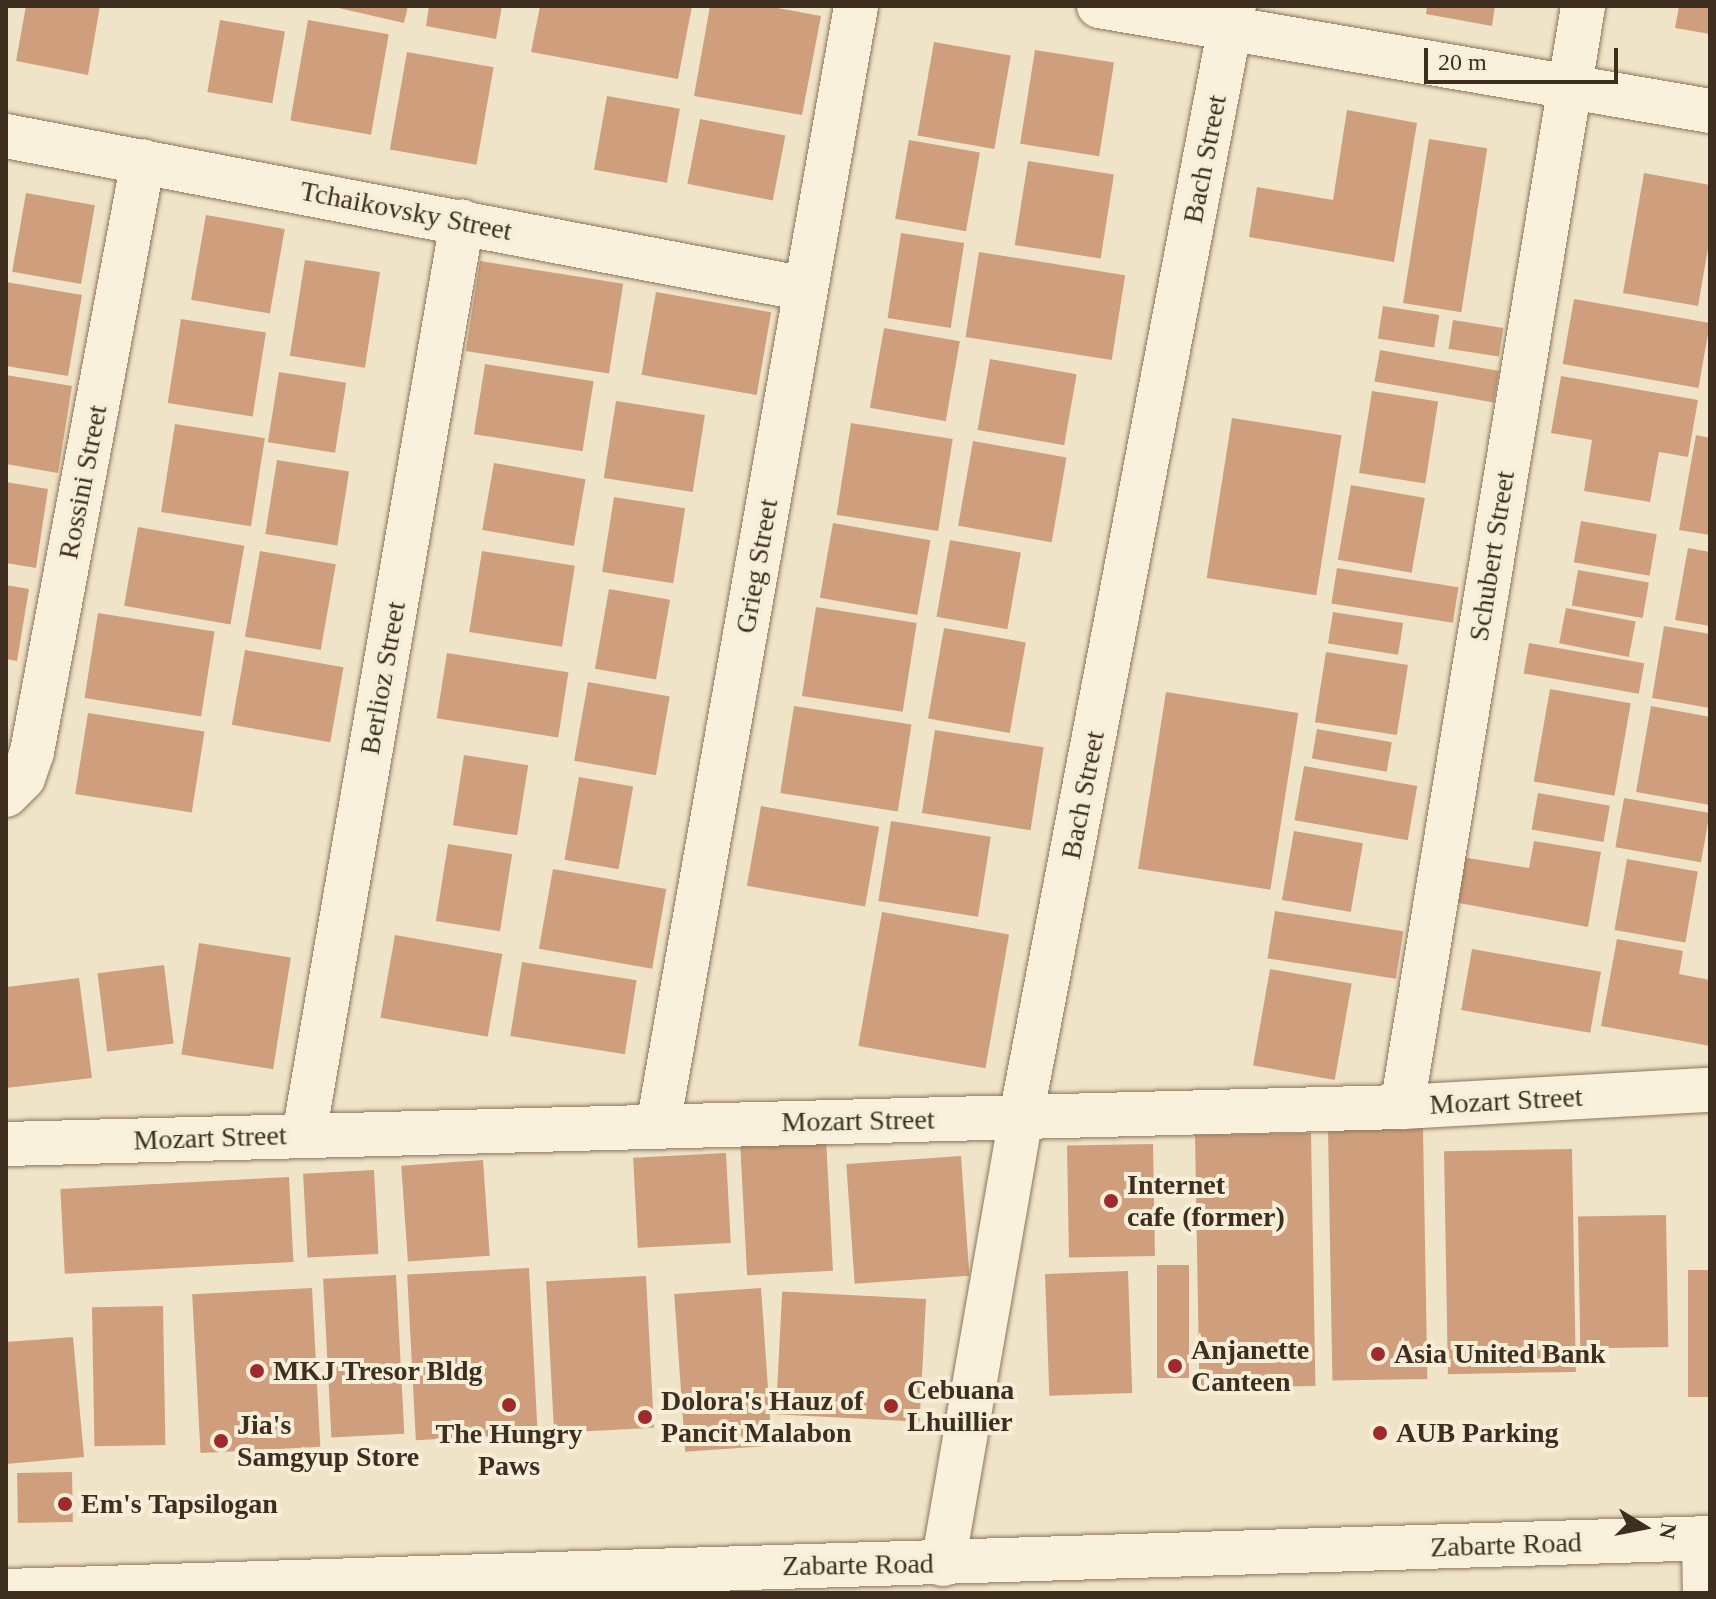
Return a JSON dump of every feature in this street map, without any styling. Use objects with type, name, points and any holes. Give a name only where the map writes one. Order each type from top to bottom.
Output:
[{"type":"street","name":"Grieg Street","points":[[658,1126],[856,6]]},
{"type":"street","points":[[1099,6],[1232,17],[1570,87],[1710,111]]},
{"type":"street","name":"Schubert Street","points":[[1402,1107],[1583,6]]},
{"type":"street","name":"Bach Street","points":[[943,1564],[1021,1117],[1232,17]]},
{"type":"street","name":"Tchaikovsky Street","points":[[6,136],[806,289]]},
{"type":"street","name":"Rossini Street","points":[[6,795],[23,778],[32,752],[143,161]]},
{"type":"street","name":"Berlioz Street","points":[[304,1135],[462,222]]},
{"type":"street","name":"Mozart Street","points":[[6,1144],[1402,1107],[1710,1090]]},
{"type":"street","name":"Zabarte Road","points":[[6,1591],[646,1568],[943,1564],[1705,1538]]},
{"type":"lane","points":[[1701,1593],[1705,1538]]},
{"type":"building","points":[[26,6],[100,6],[88,75],[16,61]]},
{"type":"building","points":[[330,6],[408,6],[404,23]]},
{"type":"building","points":[[429,6],[502,6],[496,39],[426,26]]},
{"type":"building","points":[[540,6],[692,6],[678,79],[531,52]]},
{"type":"building","points":[[710,6],[767,6],[821,16],[802,115],[694,96]]},
{"type":"building","points":[[1427,6],[1495,6],[1492,26],[1426,14]]},
{"type":"building","points":[[1679,6],[1710,6],[1710,34],[1675,28]]},
{"type":"building","points":[[220,20],[285,31],[272,103],[207,92]]},
{"type":"building","points":[[308,20],[389,34],[371,135],[290,120]]},
{"type":"building","points":[[934,42],[1011,56],[994,149],[918,136]]},
{"type":"building","points":[[1035,50],[1114,63],[1099,156],[1020,144]]},
{"type":"building","points":[[407,52],[494,67],[476,165],[390,149]]},
{"type":"building","points":[[607,96],[680,109],[667,183],[594,170]]},
{"type":"building","points":[[1347,110],[1417,123],[1394,262],[1249,237],[1257,187],[1333,200]]},
{"type":"building","points":[[700,119],[785,136],[773,200],[687,184]]},
{"type":"building","points":[[1429,139],[1487,148],[1461,312],[1403,303]]},
{"type":"building","points":[[909,140],[980,153],[966,231],[895,219]]},
{"type":"building","points":[[1028,161],[1114,175],[1101,259],[1015,245]]},
{"type":"building","points":[[1644,173],[1710,185],[1710,237],[1698,306],[1623,293]]},
{"type":"building","points":[[26,193],[95,205],[81,284],[12,272]]},
{"type":"building","points":[[206,215],[285,229],[270,314],[191,300]]},
{"type":"building","points":[[901,233],[964,243],[951,328],[888,318]]},
{"type":"building","points":[[979,252],[1125,275],[1112,360],[966,337]]},
{"type":"building","points":[[305,260],[380,272],[365,368],[290,356]]},
{"type":"building","points":[[480,261],[623,284],[609,374],[466,351]]},
{"type":"building","points":[[6,282],[82,295],[68,376],[6,366]]},
{"type":"building","points":[[656,292],[771,312],[757,395],[641,375]]},
{"type":"building","points":[[1574,299],[1710,323],[1698,388],[1563,364]]},
{"type":"building","points":[[1383,306],[1439,315],[1434,348],[1378,339]]},
{"type":"building","points":[[181,319],[266,332],[253,416],[168,403]]},
{"type":"building","points":[[1453,320],[1503,328],[1499,357],[1448,349]]},
{"type":"building","points":[[884,328],[960,341],[946,421],[870,408]]},
{"type":"building","points":[[1380,350],[1499,371],[1494,403],[1374,382]]},
{"type":"building","points":[[990,359],[1077,374],[1064,445],[977,430]]},
{"type":"building","points":[[485,364],[594,381],[583,451],[474,434]]},
{"type":"building","points":[[279,372],[346,383],[335,453],[268,442]]},
{"type":"building","points":[[6,375],[72,386],[58,473],[6,464]]},
{"type":"building","points":[[1561,376],[1698,400],[1688,457],[1659,452],[1650,502],[1584,491],[1592,440],[1551,433]]},
{"type":"building","points":[[1372,391],[1438,401],[1425,483],[1359,473]]},
{"type":"building","points":[[616,401],[705,415],[693,492],[604,478]]},
{"type":"building","points":[[1232,418],[1342,435],[1316,595],[1207,578]]},
{"type":"building","points":[[851,423],[953,439],[938,531],[836,515]]},
{"type":"building","points":[[175,424],[265,438],[251,526],[161,512]]},
{"type":"building","points":[[1696,435],[1710,438],[1710,535],[1679,530]]},
{"type":"building","points":[[973,441],[1067,457],[1052,542],[958,526]]},
{"type":"building","points":[[277,460],[349,471],[337,545],[265,534]]},
{"type":"building","points":[[494,463],[586,479],[574,546],[482,530]]},
{"type":"building","points":[[6,482],[48,489],[36,568],[6,563]]},
{"type":"building","points":[[1351,485],[1425,498],[1412,573],[1338,560]]},
{"type":"building","points":[[614,497],[685,508],[673,583],[602,572]]},
{"type":"building","points":[[1581,521],[1657,534],[1650,576],[1574,562]]},
{"type":"building","points":[[833,523],[930,540],[917,615],[820,598]]},
{"type":"building","points":[[138,527],[244,546],[230,625],[124,606]]},
{"type":"building","points":[[950,540],[1021,553],[1007,629],[936,617]]},
{"type":"building","points":[[1688,548],[1710,552],[1710,626],[1675,620]]},
{"type":"building","points":[[260,551],[336,564],[321,650],[245,637]]},
{"type":"building","points":[[482,551],[575,566],[562,647],[469,632]]},
{"type":"building","points":[[1337,568],[1458,587],[1453,623],[1331,604]]},
{"type":"building","points":[[1578,570],[1649,583],[1643,618],[1572,605]]},
{"type":"building","points":[[6,585],[29,589],[17,661],[6,659]]},
{"type":"building","points":[[609,589],[670,600],[656,680],[595,669]]},
{"type":"building","points":[[816,607],[917,623],[903,712],[802,696]]},
{"type":"building","points":[[1566,608],[1636,622],[1629,657],[1559,643]]},
{"type":"building","points":[[1333,612],[1403,623],[1398,655],[1328,644]]},
{"type":"building","points":[[98,613],[215,631],[201,716],[85,698]]},
{"type":"building","points":[[1664,626],[1710,634],[1710,708],[1652,698]]},
{"type":"building","points":[[944,628],[1026,642],[1010,733],[928,719]]},
{"type":"building","points":[[1529,643],[1644,663],[1639,694],[1524,674]]},
{"type":"building","points":[[245,650],[343,667],[330,742],[232,725]]},
{"type":"building","points":[[1326,652],[1408,665],[1397,735],[1315,722]]},
{"type":"building","points":[[447,653],[568,672],[558,737],[437,718]]},
{"type":"building","points":[[588,682],[670,696],[656,775],[574,761]]},
{"type":"building","points":[[1550,689],[1631,703],[1614,796],[1534,782]]},
{"type":"building","points":[[1166,692],[1298,713],[1270,890],[1138,869]]},
{"type":"building","points":[[794,706],[912,725],[898,812],[780,793]]},
{"type":"building","points":[[1651,706],[1710,717],[1710,805],[1636,792]]},
{"type":"building","points":[[88,713],[205,731],[192,812],[75,794]]},
{"type":"building","points":[[1317,729],[1392,742],[1387,772],[1312,759]]},
{"type":"building","points":[[935,730],[1044,747],[1031,830],[922,813]]},
{"type":"building","points":[[464,755],[528,765],[517,835],[453,825]]},
{"type":"building","points":[[1304,766],[1417,786],[1408,840],[1294,820]]},
{"type":"building","points":[[579,777],[633,787],[619,869],[564,860]]},
{"type":"building","points":[[1538,793],[1610,806],[1603,842],[1532,829]]},
{"type":"building","points":[[1624,798],[1710,813],[1701,862],[1615,847]]},
{"type":"building","points":[[761,806],[879,827],[865,907],[747,886]]},
{"type":"building","points":[[891,821],[991,837],[978,917],[878,901]]},
{"type":"building","points":[[1294,831],[1363,843],[1351,912],[1282,900]]},
{"type":"building","points":[[1534,841],[1601,852],[1588,927],[1454,902],[1462,857],[1529,868]]},
{"type":"building","points":[[448,844],[512,854],[500,931],[436,921]]},
{"type":"building","points":[[1627,859],[1698,872],[1685,942],[1614,930]]},
{"type":"building","points":[[553,869],[666,889],[652,969],[539,949]]},
{"type":"building","points":[[1275,911],[1403,931],[1396,979],[1267,958]]},
{"type":"building","points":[[882,912],[1009,934],[985,1068],[858,1046]]},
{"type":"building","points":[[395,935],[502,954],[488,1037],[380,1018]]},
{"type":"building","points":[[1617,939],[1683,951],[1679,974],[1710,980],[1710,1046],[1601,1026]]},
{"type":"building","points":[[199,943],[291,958],[273,1069],[181,1055]]},
{"type":"building","points":[[1472,949],[1601,972],[1590,1033],[1461,1010]]},
{"type":"building","points":[[522,962],[637,980],[625,1054],[510,1036]]},
{"type":"building","points":[[164,965],[174,1043],[107,1052],[97,973]]},
{"type":"building","points":[[1270,969],[1352,983],[1335,1080],[1253,1066]]},
{"type":"building","points":[[79,978],[92,1078],[6,1088],[6,987]]},
{"type":"building","points":[[1423,1128],[1427,1379],[1332,1381],[1328,1130]]},
{"type":"building","points":[[1311,1133],[1315,1386],[1199,1388],[1195,1135]]},
{"type":"building","points":[[826,1138],[833,1271],[747,1275],[740,1143]]},
{"type":"building","name":"Internet cafe (former)","points":[[1153,1144],[1155,1256],[1069,1257],[1067,1146]]},
{"type":"building","points":[[1572,1149],[1576,1372],[1448,1374],[1444,1151]]},
{"type":"building","points":[[726,1153],[731,1243],[638,1248],[633,1158]]},
{"type":"building","points":[[961,1156],[969,1276],[855,1284],[846,1164]]},
{"type":"building","points":[[483,1160],[490,1256],[408,1261],[401,1166]]},
{"type":"building","points":[[374,1170],[378,1254],[307,1258],[303,1174]]},
{"type":"building","points":[[289,1177],[293,1262],[65,1274],[60,1189]]},
{"type":"building","points":[[1666,1215],[1668,1347],[1580,1349],[1578,1217]]},
{"type":"building","points":[[1157,1265],[1189,1265],[1189,1378],[1157,1378]]},
{"type":"building","points":[[529,1268],[538,1434],[416,1440],[407,1274]]},
{"type":"building","points":[[1688,1270],[1710,1270],[1710,1397],[1688,1397]]},
{"type":"building","points":[[1128,1271],[1132,1393],[1049,1396],[1045,1274]]},
{"type":"building","points":[[396,1275],[404,1434],[331,1438],[323,1279]]},
{"type":"building","points":[[646,1276],[654,1428],[554,1433],[546,1281]]},
{"type":"building","name":"MKJ Tresor Bldg","points":[[312,1288],[320,1447],[200,1453],[192,1294]]},
{"type":"building","points":[[761,1288],[772,1446],[685,1452],[674,1294]]},
{"type":"building","points":[[782,1291],[926,1299],[920,1422],[776,1414]]},
{"type":"building","points":[[163,1306],[165,1445],[94,1446],[92,1307]]},
{"type":"building","points":[[73,1337],[84,1457],[6,1464],[6,1342]]},
{"type":"building","points":[[72,1472],[73,1522],[18,1523],[17,1473]]},
{"type":"place","name":"Internet cafe (former)","points":[[1111,1201]]},
{"type":"place","name":"Asia United Bank","points":[[1378,1354]]},
{"type":"place","name":"Anjanette Canteen","points":[[1175,1366]]},
{"type":"place","name":"MKJ Tresor Bldg","points":[[257,1371]]},
{"type":"place","name":"The Hungry Paws","points":[[509,1405]]},
{"type":"place","name":"Cebuana Lhuillier","points":[[891,1406]]},
{"type":"place","name":"Dolora's Hauz of Pancit Malabon","points":[[645,1417]]},
{"type":"place","name":"AUB Parking","points":[[1380,1433]]},
{"type":"place","name":"Jia's Samgyup Store","points":[[221,1441]]},
{"type":"place","name":"Em's Tapsilogan","points":[[65,1504]]}]
